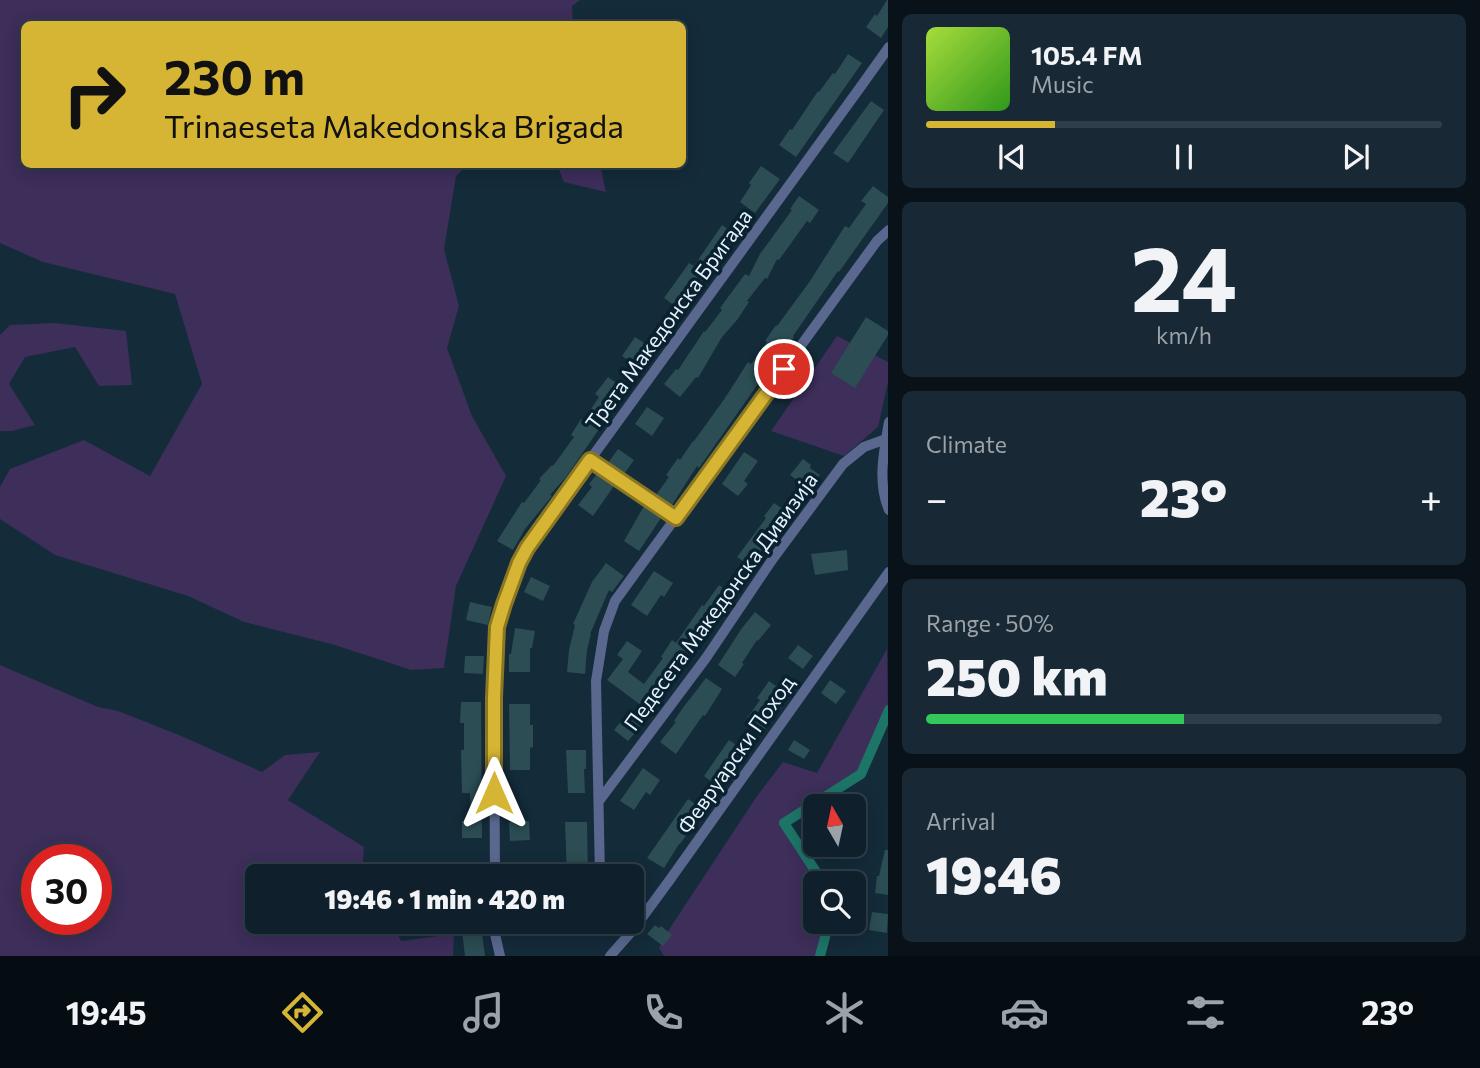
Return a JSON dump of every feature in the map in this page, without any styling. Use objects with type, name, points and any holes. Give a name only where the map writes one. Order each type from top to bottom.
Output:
[{"type":"street","name":"Трета Македонска Бригада","points":[[495,864],[494,698],[497,627],[519,563],[527,548],[888,47]]},
{"type":"street","points":[[600,864],[596,681],[604,631],[615,601],[877,241],[888,230]]},
{"type":"street","points":[[888,422],[882,481],[888,510]]},
{"type":"street","name":"Педесета Македонска Дивизија","points":[[598,801],[706,657],[772,560],[843,464],[864,447],[886,439]]},
{"type":"street","points":[[590,460],[676,518]]},
{"type":"street","name":"Февруарски Поход","points":[[644,907],[888,572]]},
{"type":"street","points":[[495,934],[500,956]]},
{"type":"street","name":"Февруарски Поход","points":[[611,956],[625,934]]},
{"type":"shaded area","points":[[0,0],[580,0],[572,6],[573,21],[21,21],[21,168],[465,168],[456,176],[444,249],[459,306],[447,348],[472,416],[506,476],[456,586],[444,668],[411,670],[335,645],[244,622],[188,596],[55,555],[0,519],[0,487],[10,469],[84,440],[150,476],[202,384],[175,294],[43,262],[0,243]]},
{"type":"shaded area","points":[[558,168],[601,168],[606,192],[564,182]]},
{"type":"shaded area","points":[[55,323],[126,331],[132,385],[99,386],[75,347],[25,357],[9,384],[35,425],[0,431],[0,335],[10,325]]},
{"type":"shaded area","points":[[837,336],[888,362],[888,382],[878,427],[844,456],[771,431]]},
{"type":"shaded area","points":[[887,649],[888,713],[865,771],[829,794],[803,794],[803,811],[784,823],[803,852],[803,858],[807,858],[815,871],[803,871],[803,934],[826,934],[821,956],[664,956],[659,948],[670,928],[757,796],[783,762],[817,773]]},
{"type":"shaded area","points":[[0,665],[98,707],[118,711],[179,735],[262,772],[285,755],[320,752],[288,800],[364,847],[363,864],[245,864],[245,934],[398,934],[401,941],[454,934],[453,956],[0,956]]},
{"type":"building","points":[[887,0],[888,27],[881,38],[866,27]]},
{"type":"building","points":[[848,54],[862,63],[796,157],[779,145]]},
{"type":"building","points":[[871,101],[884,110],[848,163],[833,153]]},
{"type":"building","points":[[761,166],[780,179],[755,213],[740,202]]},
{"type":"building","points":[[873,186],[888,197],[888,203],[783,353],[767,371],[699,468],[697,466],[672,505],[656,495],[669,477],[666,475],[694,441],[748,362],[751,364],[767,342],[765,341],[810,281],[845,226],[849,228],[866,204],[861,201]]},
{"type":"building","points":[[799,196],[819,210],[810,223],[807,221],[779,260],[777,259],[767,279],[765,278],[747,301],[749,302],[722,337],[698,378],[696,377],[680,397],[664,384],[676,369],[678,370],[745,274],[749,276],[760,254]]},
{"type":"building","points":[[722,225],[738,236],[682,311],[664,298],[689,263],[694,266]]},
{"type":"building","points":[[866,317],[888,331],[888,335],[855,388],[831,373]]},
{"type":"building","points":[[635,337],[655,350],[642,370],[622,356]]},
{"type":"building","points":[[608,377],[626,390],[566,477],[525,529],[513,550],[497,541],[522,502],[524,503],[541,480],[539,479],[553,466],[574,437],[571,435],[599,397],[595,394]]},
{"type":"building","points":[[647,407],[664,418],[652,436],[635,424]]},
{"type":"building","points":[[618,449],[634,460],[624,474],[608,463]]},
{"type":"building","points":[[744,452],[758,461],[744,481],[748,484],[738,496],[722,484]]},
{"type":"building","points":[[803,459],[820,475],[809,489],[790,475]]},
{"type":"building","points":[[597,474],[614,486],[593,516],[578,505],[592,487],[589,484]]},
{"type":"building","points":[[774,503],[790,514],[753,568],[737,557]]},
{"type":"building","points":[[644,506],[661,518],[639,551],[624,541]]},
{"type":"building","points":[[847,550],[848,570],[815,575],[811,554]]},
{"type":"building","points":[[606,563],[624,576],[612,592],[609,590],[590,634],[585,674],[567,672],[575,625],[573,624],[592,582]]},
{"type":"building","points":[[654,571],[673,583],[647,616],[631,605]]},
{"type":"building","points":[[531,577],[550,586],[543,601],[524,592]]},
{"type":"building","points":[[719,585],[734,596],[649,711],[607,680],[623,659],[617,655],[627,641],[642,651],[628,672],[644,684],[672,640],[676,643]]},
{"type":"building","points":[[470,602],[492,607],[488,625],[466,620]]},
{"type":"building","points":[[755,612],[771,625],[757,640],[735,677],[718,665]]},
{"type":"building","points":[[515,628],[535,631],[530,648],[530,672],[509,672],[509,654]]},
{"type":"building","points":[[798,645],[813,656],[803,669],[788,658]]},
{"type":"building","points":[[465,656],[484,656],[483,674],[464,673]]},
{"type":"building","points":[[706,678],[722,689],[676,754],[660,742]]},
{"type":"building","points":[[830,680],[846,691],[836,704],[821,693]]},
{"type":"building","points":[[769,681],[790,696],[764,730],[747,718]]},
{"type":"building","points":[[461,702],[481,702],[482,838],[462,838],[462,821],[471,822],[470,793],[462,793],[461,750],[464,750],[464,723],[460,723]]},
{"type":"building","points":[[509,704],[530,704],[533,747],[530,748],[530,770],[510,770]]},
{"type":"building","points":[[627,714],[641,726],[628,741],[614,730]]},
{"type":"building","points":[[729,740],[745,751],[719,787],[704,776]]},
{"type":"building","points":[[794,740],[810,750],[804,759],[788,750]]},
{"type":"building","points":[[566,750],[586,750],[585,793],[568,793]]},
{"type":"building","points":[[643,768],[660,780],[650,795],[646,792],[634,810],[620,801]]},
{"type":"building","points":[[688,799],[704,810],[664,868],[647,858]]},
{"type":"building","points":[[529,821],[530,840],[510,841],[509,822]]},
{"type":"building","points":[[565,822],[587,822],[588,864],[567,864]]},
{"type":"building","points":[[885,850],[888,850],[888,895],[875,893]]},
{"type":"building","points":[[872,912],[888,914],[887,933],[869,930]]},
{"type":"building","points":[[655,925],[659,928],[661,926],[672,935],[663,946],[647,934]]},
{"type":"building","points":[[462,934],[482,934],[485,956],[465,956]]},
{"type":"waterway","points":[[815,871],[784,823],[861,774],[888,712]]},
{"type":"waterway","points":[[820,956],[826,934]]},
{"type":"route","points":[[494,793],[497,627],[519,563],[527,548],[590,460],[676,518],[784,369]]}]
